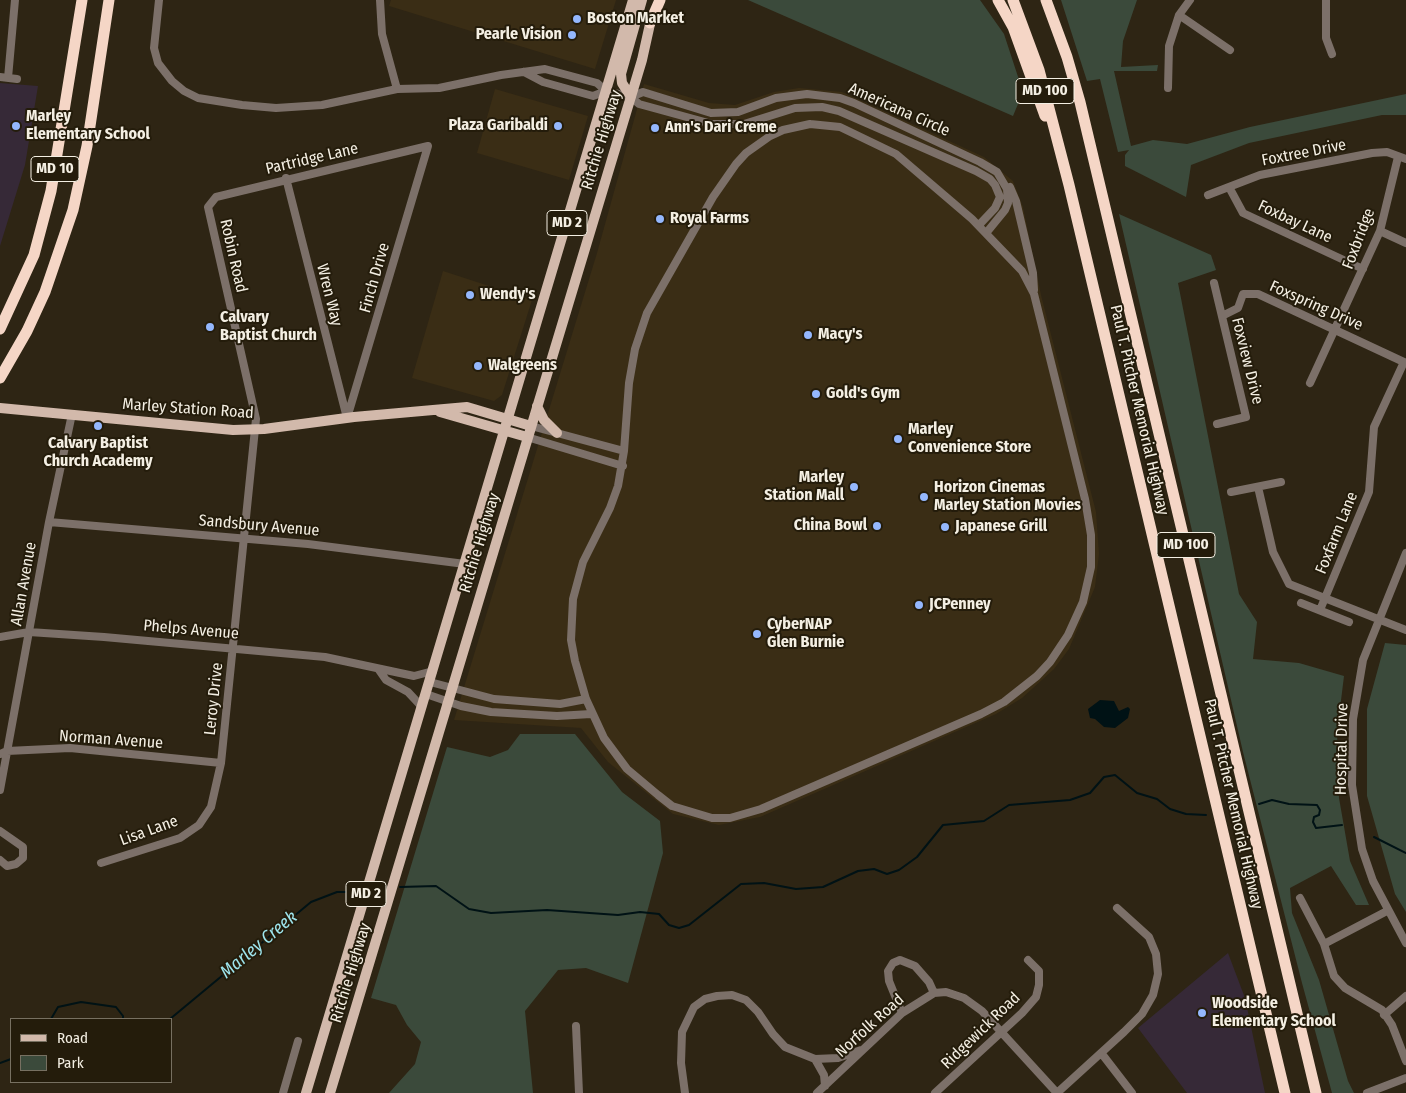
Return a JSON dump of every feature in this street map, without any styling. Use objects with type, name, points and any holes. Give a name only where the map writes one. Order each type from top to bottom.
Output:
[{"type":"highway","name":"MD 10","points":[[0,329],[34,255],[51,191],[82,0]]},
{"type":"highway","name":"MD 10","points":[[0,378],[27,331],[45,292],[71,218],[87,146],[109,0]]},
{"type":"highway","points":[[650,23],[658,0]]},
{"type":"highway","points":[[998,0],[1013,27],[1025,56],[1069,185]]},
{"type":"highway","name":"Paul T. Pitcher Memorial Highway","points":[[1013,0],[1039,70],[1069,185],[1285,1093]]},
{"type":"highway","name":"Paul T. Pitcher Memorial Highway","points":[[1046,0],[1067,57],[1080,102],[1316,1093]]},
{"type":"main road","name":"Ritchie Highway","points":[[306,1093],[434,671],[633,0]]},
{"type":"main road","points":[[631,96],[622,83],[621,74],[642,0]]},
{"type":"main road","name":"Ritchie Highway","points":[[330,1093],[631,96],[650,23]]},
{"type":"main road","points":[[537,406],[544,420],[557,433]]},
{"type":"main road","name":"Marley Station Road","points":[[4,408],[208,429],[254,430],[347,418],[468,407],[531,426]]},
{"type":"main road","name":"Marley Station Road","points":[[432,410],[528,437]]},
{"type":"street","points":[[15,0],[4,77],[17,79]]},
{"type":"street","name":"Americana Circle","points":[[159,0],[154,39],[156,57],[172,81],[184,91],[198,98],[258,107],[309,107],[397,89],[439,88],[501,75],[545,69],[557,70],[597,83],[606,91],[631,96],[643,92],[711,113],[738,112],[791,95],[821,94],[840,98],[980,162],[996,172]]},
{"type":"street","points":[[380,0],[380,24],[397,89]]},
{"type":"street","points":[[1168,88],[1169,46],[1179,15],[1190,0]]},
{"type":"street","points":[[1326,0],[1326,38],[1332,54]]},
{"type":"street","points":[[1179,15],[1230,50]]},
{"type":"street","name":"Americana Circle","points":[[524,72],[543,82],[593,96],[606,91]]},
{"type":"street","name":"Americana Circle","points":[[631,96],[639,104],[712,124],[728,126],[756,121],[782,110],[796,108],[822,107],[851,114],[990,179],[1000,197],[995,208],[979,225]]},
{"type":"street","points":[[996,172],[1007,182],[1016,201],[1033,273],[1034,294],[1085,498],[1092,549],[1088,584],[1076,619],[1057,653],[1037,676],[1018,693],[981,714],[761,809],[730,818],[712,818],[672,806],[642,783],[616,756],[591,714],[571,640],[573,599],[583,562],[610,508],[623,466],[629,383],[633,356],[647,313],[726,177],[746,153],[758,143],[783,130],[802,124],[824,124],[852,132],[884,147],[906,161],[987,232],[1015,261],[1034,294]]},
{"type":"street","name":"Partridge Lane","points":[[208,207],[216,196],[428,146]]},
{"type":"street","name":"Finch Drive","points":[[347,418],[428,146]]},
{"type":"street","name":"Foxtree Drive","points":[[1208,195],[1260,175],[1372,153],[1387,152],[1402,158]]},
{"type":"street","name":"Foxbridge","points":[[1310,383],[1380,231],[1402,158]]},
{"type":"street","points":[[987,232],[1006,210],[1008,203],[1007,189],[996,172]]},
{"type":"street","name":"Wren Way","points":[[286,178],[347,418]]},
{"type":"street","name":"Foxbay Lane","points":[[1229,187],[1243,213],[1363,269]]},
{"type":"street","name":"Robin Road","points":[[208,207],[256,419],[254,430]]},
{"type":"street","points":[[1380,231],[1406,243]]},
{"type":"street","name":"Foxview Drive","points":[[1214,283],[1246,417],[1217,424]]},
{"type":"street","name":"Foxspring Drive","points":[[1222,316],[1238,308],[1243,294],[1258,294],[1336,328],[1405,363]]},
{"type":"street","name":"Foxfarm Lane","points":[[1320,610],[1369,492],[1374,427],[1405,363]]},
{"type":"street","name":"Allan Avenue","points":[[0,790],[4,752],[72,414]]},
{"type":"street","points":[[531,426],[624,451]]},
{"type":"street","name":"Leroy Drive","points":[[221,763],[254,430]]},
{"type":"street","points":[[528,437],[623,466]]},
{"type":"street","points":[[1231,492],[1281,482]]},
{"type":"street","points":[[1258,487],[1273,552],[1289,584],[1406,630]]},
{"type":"street","name":"Sandsbury Avenue","points":[[49,522],[335,547],[466,564]]},
{"type":"street","name":"Hospital Drive","points":[[1406,553],[1363,660],[1353,719],[1352,785],[1362,849],[1373,881],[1406,943]]},
{"type":"street","points":[[1301,602],[1349,622]]},
{"type":"street","name":"Phelps Avenue","points":[[0,636],[29,632],[234,647],[325,657],[379,670],[386,668],[414,676],[434,671]]},
{"type":"street","name":"Phelps Avenue","points":[[379,670],[386,680],[408,692],[422,707]]},
{"type":"street","points":[[430,682],[478,697],[560,704],[586,699]]},
{"type":"street","points":[[426,694],[448,702],[500,712],[556,716],[591,714]]},
{"type":"street","name":"Norman Avenue","points":[[4,752],[70,748],[221,763]]},
{"type":"street","name":"Lisa Lane","points":[[101,863],[180,838],[199,825],[211,807],[221,763]]},
{"type":"street","points":[[0,832],[23,847],[24,858],[16,864],[7,866],[0,860]]},
{"type":"street","points":[[1300,898],[1324,944],[1334,976],[1345,988],[1372,1003],[1384,1015],[1392,1025],[1406,1061]]},
{"type":"street","points":[[902,1013],[889,981],[888,971],[893,963],[907,960],[929,982],[934,993],[946,992],[964,998],[982,1012],[1057,1093],[1102,1054],[1142,1014],[1153,995],[1158,974],[1156,954],[1149,938],[1117,908]]},
{"type":"street","points":[[1324,944],[1388,911]]},
{"type":"street","name":"Ridgewick Road","points":[[935,1093],[1036,997],[1039,985],[1039,971],[1028,960]]},
{"type":"street","name":"Norfolk Road","points":[[817,1093],[902,1013],[934,993]]},
{"type":"street","points":[[685,1093],[682,1063],[682,1032],[694,1007],[711,997],[732,995],[746,1000],[758,1012],[773,1034],[785,1047],[815,1059],[838,1058],[865,1048]]},
{"type":"street","points":[[1384,1015],[1406,996]]},
{"type":"street","points":[[576,1026],[579,1093]]},
{"type":"street","points":[[283,1093],[298,1041]]},
{"type":"street","points":[[1102,1054],[1132,1093]]},
{"type":"street","points":[[815,1059],[824,1074],[825,1086]]},
{"type":"street","points":[[1367,1093],[1406,1078]]},
{"type":"shaded area","points":[[391,0],[616,0],[595,69],[389,6]]},
{"type":"shaded area","name":"Marley Elementary School","points":[[0,83],[38,86],[25,165],[0,246]]},
{"type":"shaded area","points":[[644,84],[709,103],[735,105],[774,92],[799,88],[842,92],[984,157],[1013,181],[1023,207],[1041,295],[1096,512],[1099,554],[1095,587],[1069,649],[1054,669],[1022,698],[996,714],[760,817],[719,825],[673,814],[608,762],[581,728],[454,720],[597,253]]},
{"type":"shaded area","points":[[495,89],[588,116],[569,180],[477,153]]},
{"type":"shaded area","points":[[443,271],[532,300],[502,395],[494,401],[412,378]]},
{"type":"shaded area","points":[[1100,700],[1114,701],[1119,711],[1128,707],[1130,709],[1128,718],[1115,728],[1104,727],[1095,719],[1090,718],[1088,709]]},
{"type":"shaded area","name":"Woodside Elementary School","points":[[1228,953],[1245,998],[1265,1093],[1187,1093],[1138,1028]]},
{"type":"green space","points":[[748,0],[980,0],[1004,34],[1023,92],[1013,116]]},
{"type":"green space","points":[[1061,0],[1137,0],[1123,41],[1121,67],[1158,65],[1157,71],[1114,71],[1131,146],[1153,140],[1187,144],[1250,127],[1406,94],[1406,115],[1382,115],[1249,143],[1191,165],[1186,197],[1125,166],[1125,155],[1129,150],[1118,152],[1100,79],[1087,81]]},
{"type":"green space","points":[[1119,214],[1211,255],[1216,270],[1178,283],[1239,594],[1257,622],[1253,659],[1299,663],[1344,676],[1337,733],[1339,798],[1350,861],[1369,905],[1356,905],[1331,866],[1290,888],[1292,913],[1319,980],[1348,1081],[1354,1093],[1332,1093],[1302,983],[1243,752]]},
{"type":"green space","points":[[1385,643],[1406,645],[1406,912],[1395,894],[1367,796],[1367,709]]},
{"type":"green space","points":[[520,734],[575,734],[622,792],[660,821],[663,853],[628,983],[586,968],[558,970],[525,1011],[533,1093],[389,1093],[415,1064],[421,1042],[407,1025],[396,1005],[371,998],[447,747],[490,757],[508,750]]},
{"type":"waterway","points":[[400,887],[436,886],[469,909],[491,913],[547,910],[618,915],[640,912],[659,914],[669,925],[679,928],[689,925],[741,884],[764,883],[796,889],[823,887],[858,871],[874,869],[887,874],[899,870],[917,857],[943,825],[984,821],[1009,805],[1070,800],[1090,793],[1104,777],[1115,775],[1137,793],[1157,799],[1170,809],[1186,814],[1206,815]]},
{"type":"waterway","points":[[1259,804],[1272,800],[1289,804],[1317,805],[1320,810],[1319,815],[1314,817],[1313,822],[1316,828],[1342,825]]},
{"type":"waterway","points":[[1374,837],[1406,853]]},
{"type":"waterway","name":"Marley Creek","points":[[171,1018],[311,902],[337,892],[357,892]]},
{"type":"waterway","name":"Marley Creek","points":[[52,1018],[58,1007],[81,1002],[116,1007],[123,1018]]},
{"type":"waterway","name":"Marley Creek","points":[[0,1063],[10,1059]]},
{"type":"place","name":"Boston Market","points":[[577,19]]},
{"type":"place","name":"Pearle Vision","points":[[572,35]]},
{"type":"place","name":"Marley Elementary School","points":[[16,126]]},
{"type":"place","name":"Plaza Garibaldi","points":[[558,126]]},
{"type":"place","name":"Ann's Dari Creme","points":[[655,128]]},
{"type":"place","name":"Royal Farms","points":[[660,219]]},
{"type":"place","name":"Wendy's","points":[[470,295]]},
{"type":"place","name":"Calvary Baptist Church","points":[[210,327]]},
{"type":"place","name":"Macy's","points":[[808,335]]},
{"type":"place","name":"Walgreens","points":[[478,366]]},
{"type":"place","name":"Gold's Gym","points":[[816,394]]},
{"type":"place","name":"Calvary Baptist Church Academy","points":[[98,426]]},
{"type":"place","name":"Marley Convenience Store","points":[[898,439]]},
{"type":"place","name":"Marley Station Mall","points":[[854,487]]},
{"type":"place","name":"Horizon Cinemas Marley Station Movies","points":[[924,497]]},
{"type":"place","name":"China Bowl","points":[[877,526]]},
{"type":"place","name":"Japanese Grill","points":[[945,527]]},
{"type":"place","name":"JCPenney","points":[[919,605]]},
{"type":"place","name":"CyberNAP Glen Burnie","points":[[757,634]]},
{"type":"place","name":"Woodside Elementary School","points":[[1202,1013]]}]
